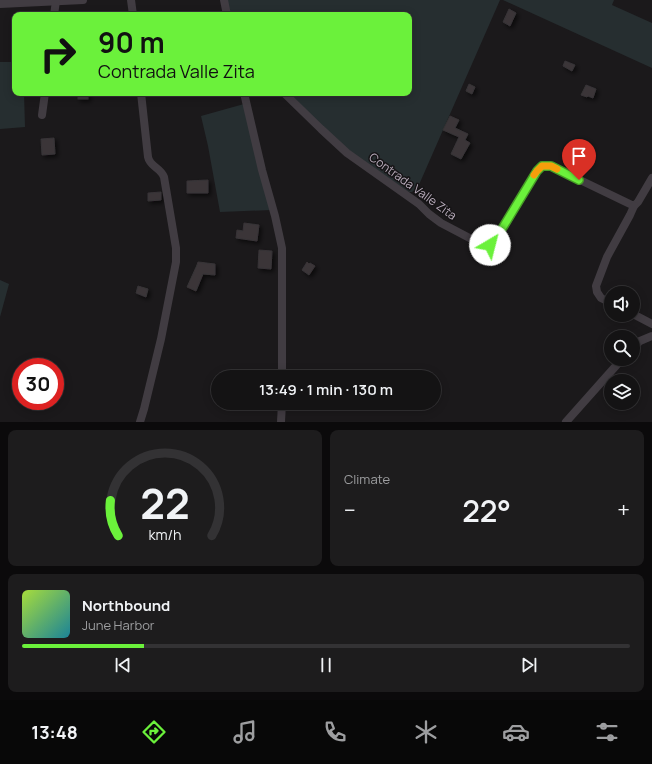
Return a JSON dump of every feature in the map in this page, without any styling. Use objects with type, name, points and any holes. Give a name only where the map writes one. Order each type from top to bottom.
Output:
[{"type":"street","points":[[0,4],[83,0]]},
{"type":"street","points":[[131,0],[133,12]]},
{"type":"street","points":[[224,0],[226,12]]},
{"type":"street","points":[[54,12],[56,1]]},
{"type":"street","points":[[42,115],[45,96]]},
{"type":"street","points":[[140,422],[161,339],[176,262],[176,248],[164,177],[160,170],[151,164],[148,157],[141,96]]},
{"type":"street","points":[[245,96],[282,248],[282,370]]},
{"type":"street","name":"Contrada Valle Zita","points":[[287,96],[347,153],[419,204],[441,223],[486,246],[494,242],[537,171],[542,166],[551,166],[634,206]]},
{"type":"street","points":[[604,300],[597,292],[596,286],[607,257],[634,206],[638,202],[652,178]]},
{"type":"street","points":[[640,318],[652,324]]},
{"type":"street","points":[[640,341],[652,336]]},
{"type":"street","points":[[566,422],[616,366]]},
{"type":"street","points":[[281,422],[282,410]]},
{"type":"shaded area","points":[[227,0],[500,0],[418,187],[412,192],[409,192],[349,152],[290,96],[412,96],[412,12],[229,12]]},
{"type":"shaded area","points":[[503,0],[614,0],[612,5],[652,23],[652,68]]},
{"type":"shaded area","points":[[0,62],[12,62],[12,96],[24,96],[25,127],[0,129]]},
{"type":"shaded area","points":[[244,104],[271,210],[220,212],[201,116]]},
{"type":"shaded area","points":[[0,280],[9,284],[0,317]]},
{"type":"building","points":[[509,9],[516,13],[510,26],[503,22]]},
{"type":"building","points":[[565,61],[575,65],[572,71],[563,66]]},
{"type":"building","points":[[469,84],[475,87],[472,94],[466,91]]},
{"type":"building","points":[[586,85],[596,89],[593,98],[581,95]]},
{"type":"building","points":[[78,96],[88,96],[88,99],[78,99]]},
{"type":"building","points":[[450,116],[459,120],[455,128],[468,134],[465,140],[470,143],[461,159],[451,154],[459,137],[443,130]]},
{"type":"building","points":[[54,138],[55,154],[42,155],[41,139]]},
{"type":"building","points":[[208,180],[208,193],[187,193],[187,181]]},
{"type":"building","points":[[161,192],[161,200],[148,201],[148,193]]},
{"type":"building","points":[[244,223],[259,225],[257,241],[236,238],[237,230],[243,231]]},
{"type":"building","points":[[259,250],[272,251],[271,269],[258,268]]},
{"type":"building","points":[[198,262],[215,264],[215,275],[203,274],[196,291],[187,287]]},
{"type":"building","points":[[307,262],[315,266],[309,275],[302,270]]},
{"type":"building","points":[[138,286],[148,289],[146,297],[136,293]]},
{"type":"slow traffic","points":[[534,175],[542,166],[551,166],[557,169]]},
{"type":"route","points":[[490,245],[494,242],[537,171],[542,166],[551,166],[579,180]]}]
